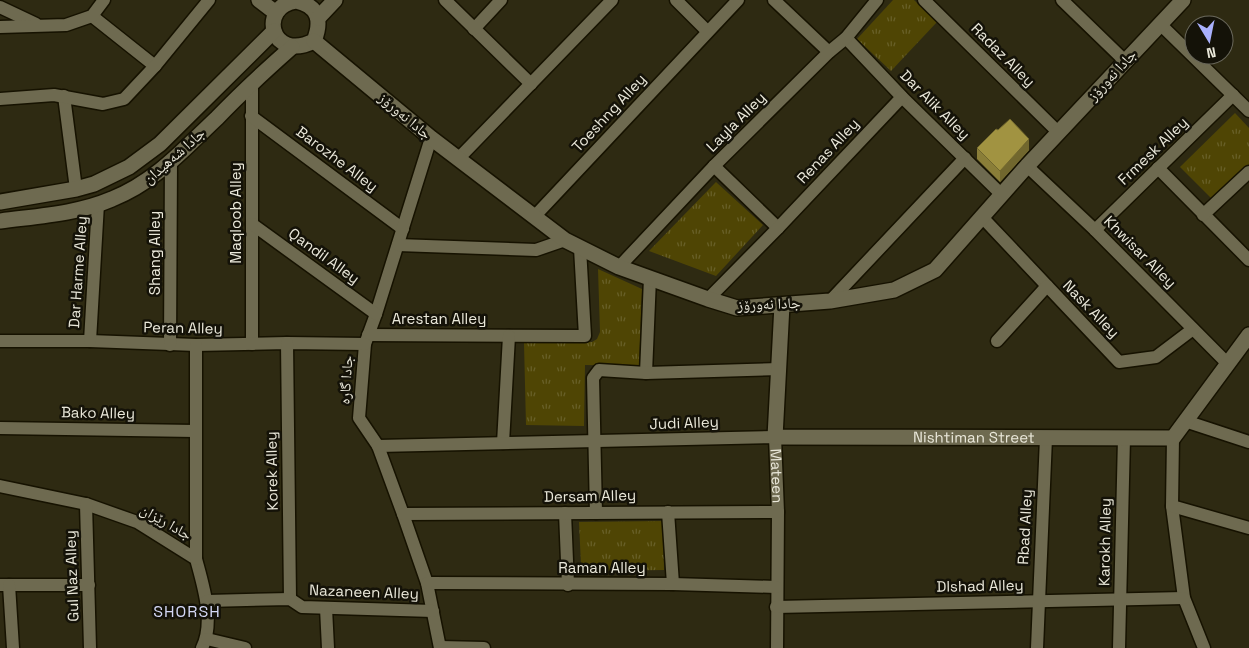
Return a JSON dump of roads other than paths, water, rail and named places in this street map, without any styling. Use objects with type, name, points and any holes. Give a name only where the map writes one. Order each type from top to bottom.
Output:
[{"type":"street","points":[[0,27],[66,26],[92,16],[104,0]]},
{"type":"street","points":[[0,99],[64,96],[103,104],[124,99],[155,66],[209,0]]},
{"type":"street","points":[[259,0],[276,13]]},
{"type":"street","points":[[318,18],[335,0]]},
{"type":"street","points":[[445,0],[531,84]]},
{"type":"street","points":[[474,29],[501,0]]},
{"type":"street","points":[[458,159],[612,0]]},
{"type":"street","points":[[676,0],[708,31]]},
{"type":"street","name":"Toeshng Alley","points":[[534,217],[738,0]]},
{"type":"street","points":[[774,0],[829,52]]},
{"type":"street","name":"Layla Alley","points":[[619,267],[714,166],[829,52],[846,38],[877,0]]},
{"type":"street","name":"Radaz Alley","points":[[924,0],[1058,132]]},
{"type":"street","points":[[1062,0],[1125,61]]},
{"type":"street","name":"جادا نەورۆز","points":[[314,41],[431,138],[565,240],[619,267],[708,300],[737,308],[830,301],[894,290],[935,270],[1058,132],[1182,0]]},
{"type":"street","points":[[297,1],[310,6],[318,18],[318,31],[314,41],[292,47],[281,41],[274,31],[274,18],[276,13],[285,4],[297,1]]},
{"type":"street","points":[[0,7],[39,25]]},
{"type":"street","points":[[92,16],[155,66]]},
{"type":"street","points":[[1160,24],[1249,111]]},
{"type":"street","name":"جادا شەهیدان","points":[[0,202],[76,189],[112,176],[145,156],[160,144],[274,31]]},
{"type":"street","name":"Dar Alik Alley","points":[[846,38],[902,97],[1002,195]]},
{"type":"street","name":"جادا شەهیدان","points":[[0,221],[76,210],[98,204],[137,187],[171,162],[292,47]]},
{"type":"street","name":"Maqloob Alley","points":[[252,83],[252,344]]},
{"type":"street","points":[[64,96],[76,189]]},
{"type":"street","name":"Frmesk Alley","points":[[1096,230],[1233,96]]},
{"type":"street","name":"Renas Alley","points":[[708,300],[902,97]]},
{"type":"street","name":"Barozhe Alley","points":[[252,116],[403,228]]},
{"type":"street","name":"جادا گارە","points":[[431,138],[367,340],[359,418],[378,446],[403,514],[427,584],[440,648]]},
{"type":"street","points":[[830,301],[965,158]]},
{"type":"street","name":"Shang Alley","points":[[170,345],[171,162]]},
{"type":"street","points":[[714,166],[778,228]]},
{"type":"street","name":"Khwisar Alley","points":[[1027,166],[1096,230],[1228,364]]},
{"type":"street","points":[[1158,168],[1249,260]]},
{"type":"street","points":[[1203,215],[1249,172]]},
{"type":"street","name":"Dar Harme Alley","points":[[90,341],[98,204]]},
{"type":"street","name":"Nask Alley","points":[[982,217],[1119,362],[1156,357],[1193,329]]},
{"type":"street","points":[[0,221],[0,233]]},
{"type":"street","name":"Qandil Alley","points":[[252,224],[376,314]]},
{"type":"street","points":[[398,245],[536,250],[565,240]]},
{"type":"street","name":"Arestan Alley","points":[[367,340],[585,336],[580,248]]},
{"type":"street","points":[[646,372],[650,278]]},
{"type":"street","points":[[997,341],[1046,286]]},
{"type":"street","name":"Mateen","points":[[776,648],[778,512],[775,437],[782,305]]},
{"type":"street","points":[[1204,648],[1184,598],[1172,506],[1173,438],[1249,335]]},
{"type":"street","points":[[504,443],[509,336]]},
{"type":"street","name":"Peran Alley","points":[[0,341],[90,341],[196,345],[367,340]]},
{"type":"street","name":"Korek Alley","points":[[287,343],[290,599]]},
{"type":"street","points":[[196,345],[196,558]]},
{"type":"street","points":[[596,513],[592,378],[599,370],[646,372],[779,368]]},
{"type":"street","points":[[1185,421],[1249,442]]},
{"type":"street","name":"Bako Alley","points":[[0,428],[195,431]]},
{"type":"street","name":"Judi Alley","points":[[378,446],[775,437]]},
{"type":"street","name":"Nishtiman Street","points":[[775,437],[1173,438]]},
{"type":"street","name":"Rbad Alley","points":[[1038,648],[1038,601],[1046,438]]},
{"type":"street","name":"Karokh Alley","points":[[1119,648],[1124,438]]},
{"type":"street","name":"جادا رێزان","points":[[0,486],[86,504],[137,522],[196,558],[207,601],[205,643]]},
{"type":"street","name":"Gul Naz Alley","points":[[86,504],[90,648]]},
{"type":"street","points":[[1172,506],[1249,528]]},
{"type":"street","points":[[668,512],[673,584]]},
{"type":"street","name":"Dersam Alley","points":[[403,514],[778,512]]},
{"type":"street","points":[[565,513],[568,585]]},
{"type":"street","name":"Raman Alley","points":[[427,584],[673,584],[776,587]]},
{"type":"street","points":[[14,648],[4,585],[89,585]]},
{"type":"street","name":"Dlshad Alley","points":[[776,607],[1184,598]]},
{"type":"street","name":"Nazaneen Alley","points":[[207,601],[290,599],[302,607],[433,611]]},
{"type":"street","points":[[326,608],[328,648]]},
{"type":"street","points":[[205,643],[245,648]]},
{"type":"street","points":[[440,648],[484,648]]},
{"type":"district","name":"SHORSH","points":[[187,611]]}]
